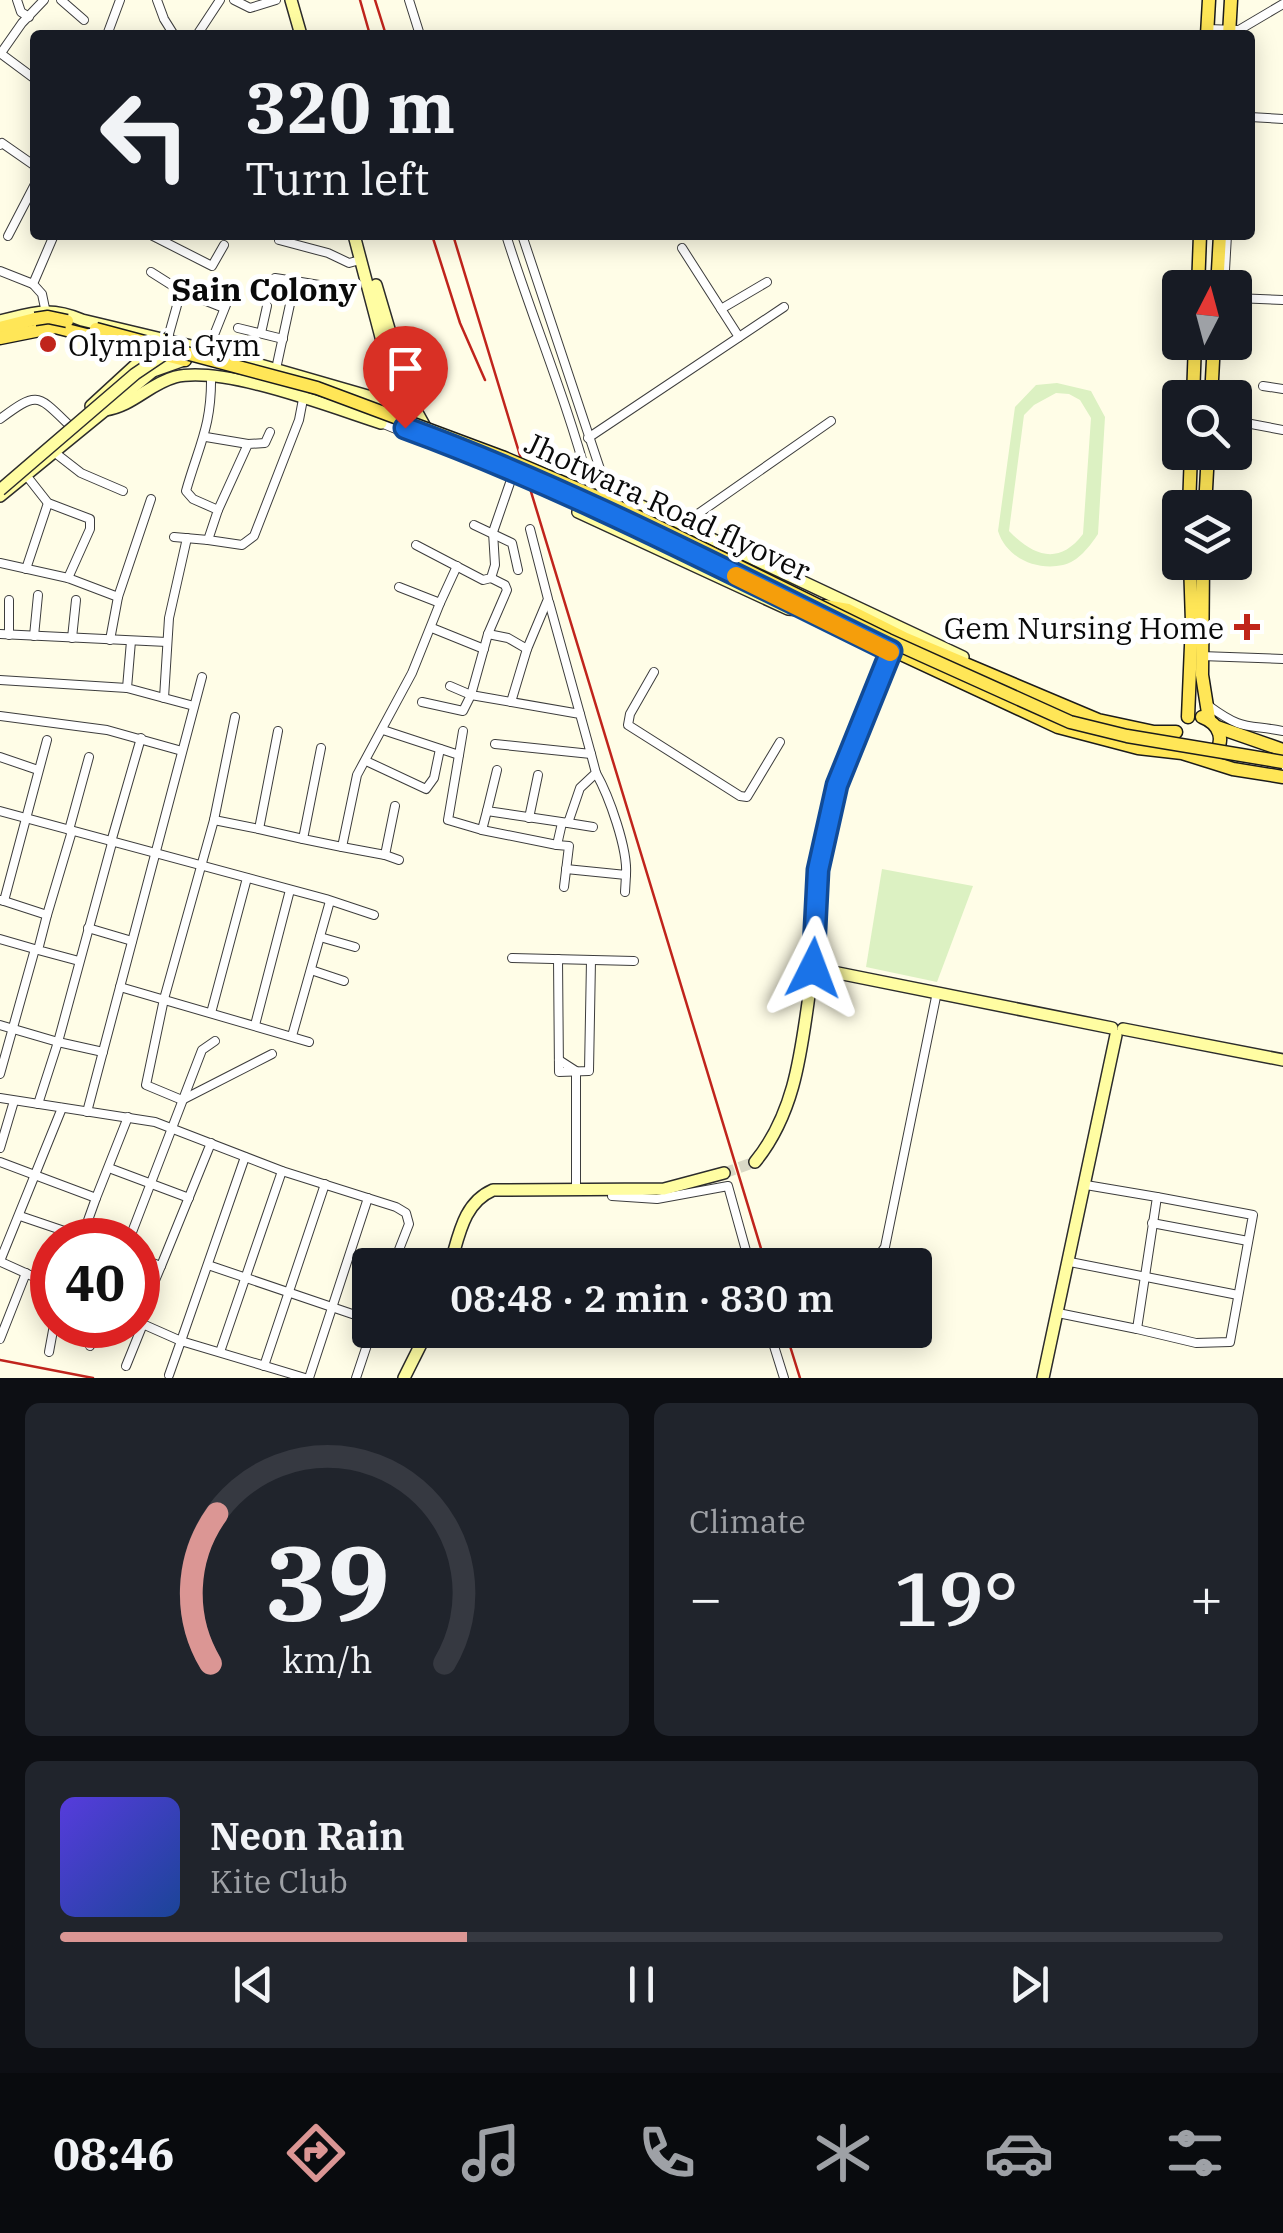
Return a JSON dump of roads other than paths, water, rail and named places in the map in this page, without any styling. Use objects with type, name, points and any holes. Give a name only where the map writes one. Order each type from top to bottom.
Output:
[{"type":"main road","points":[[1207,30],[1209,0]]},
{"type":"main road","points":[[1231,0],[1234,30]]},
{"type":"main road","points":[[1199,270],[1200,240]]},
{"type":"main road","points":[[1222,270],[1224,240]]},
{"type":"main road","points":[[0,338],[48,317],[66,325]]},
{"type":"main road","points":[[0,324],[41,321]]},
{"type":"main road","name":"Jhotwara Road flyover","points":[[66,325],[169,345],[317,388],[425,427],[606,501],[888,640],[1070,722],[1126,736],[1283,762]]},
{"type":"main road","name":"Jhotwara Road flyover","points":[[66,325],[308,392],[468,450],[1058,727],[1138,748],[1182,753]]},
{"type":"main road","points":[[1191,580],[1188,717],[1176,732],[1177,746],[1189,758],[1283,778]]},
{"type":"main road","points":[[1203,580],[1206,704],[1221,737],[1220,747],[1206,759]]},
{"type":"main road","name":"Jhotwara Road flyover","points":[[824,606],[848,610],[1098,720],[1154,732],[1176,732]]},
{"type":"main road","points":[[1188,717],[1200,716],[1283,750]]},
{"type":"street","points":[[17,0],[21,12],[29,17]]},
{"type":"street","points":[[30,75],[0,53],[44,0]]},
{"type":"street","points":[[63,0],[84,20]]},
{"type":"street","points":[[109,30],[120,0]]},
{"type":"street","points":[[157,0],[171,30]]},
{"type":"street","points":[[200,30],[220,0]]},
{"type":"street","points":[[234,0],[246,7],[276,0]]},
{"type":"street","points":[[291,0],[300,30]]},
{"type":"street","points":[[408,0],[418,30]]},
{"type":"street","points":[[1239,30],[1283,4]]},
{"type":"street","points":[[1255,117],[1283,120]]},
{"type":"street","points":[[1,143],[30,163]]},
{"type":"street","points":[[8,236],[30,194]]},
{"type":"street","points":[[33,284],[52,240]]},
{"type":"street","points":[[170,240],[212,266],[224,244]]},
{"type":"street","points":[[280,240],[349,263],[360,260]]},
{"type":"street","points":[[358,240],[391,375],[385,413]]},
{"type":"street","points":[[359,240],[410,400],[425,427]]},
{"type":"street","points":[[508,240],[574,428],[588,482],[578,512],[788,609],[806,610]]},
{"type":"street","points":[[524,240],[606,490]]},
{"type":"street","points":[[682,248],[739,338]]},
{"type":"street","points":[[0,271],[33,284],[42,294],[41,321],[208,350],[308,378],[512,477],[493,532],[495,564],[491,578]]},
{"type":"street","points":[[151,272],[181,291],[224,308]]},
{"type":"street","points":[[274,278],[330,287]]},
{"type":"street","points":[[276,369],[295,281]]},
{"type":"street","points":[[721,309],[767,282]]},
{"type":"street","points":[[208,350],[234,285]]},
{"type":"street","points":[[0,490],[169,345],[181,291]]},
{"type":"street","points":[[1252,299],[1283,300]]},
{"type":"street","points":[[260,333],[267,306]]},
{"type":"street","points":[[588,438],[784,307]]},
{"type":"street","points":[[238,328],[283,339]]},
{"type":"street","points":[[0,490],[140,361],[140,355],[108,344],[108,339]]},
{"type":"street","points":[[0,490],[26,476],[153,371],[186,360]]},
{"type":"street","points":[[109,406],[122,407],[170,378],[211,375],[303,399],[385,413],[400,404],[402,371]]},
{"type":"street","points":[[211,375],[206,437],[186,490],[193,498],[218,510]]},
{"type":"street","points":[[174,537],[242,545],[254,536],[299,420],[308,378]]},
{"type":"street","points":[[1264,386],[1283,389]]},
{"type":"street","points":[[0,419],[34,398],[48,405],[70,426]]},
{"type":"street","points":[[682,525],[832,421]]},
{"type":"street","points":[[574,428],[584,424]]},
{"type":"street","points":[[1252,424],[1283,430]]},
{"type":"street","points":[[206,437],[265,443],[270,432]]},
{"type":"street","points":[[208,540],[248,444]]},
{"type":"street","points":[[54,452],[81,473],[123,492]]},
{"type":"street","points":[[26,476],[48,503],[90,518],[90,529],[68,578]]},
{"type":"street","points":[[588,482],[904,631],[1042,691],[1050,700]]},
{"type":"street","points":[[110,640],[118,596],[152,499]]},
{"type":"street","points":[[26,569],[48,503]]},
{"type":"street","points":[[474,525],[512,543],[518,570]]},
{"type":"street","points":[[530,529],[590,754],[605,788],[626,860],[625,892]]},
{"type":"street","points":[[164,698],[176,579],[187,538]]},
{"type":"street","points":[[416,545],[483,580],[491,578],[507,590],[463,711],[422,702]]},
{"type":"street","points":[[0,563],[68,578],[118,596]]},
{"type":"street","points":[[342,847],[357,775],[384,730],[457,566]]},
{"type":"street","points":[[398,586],[440,603]]},
{"type":"street","points":[[34,636],[38,594]]},
{"type":"street","points":[[511,702],[548,599]]},
{"type":"street","points":[[9,600],[4,635],[167,642]]},
{"type":"street","points":[[72,638],[76,600]]},
{"type":"street","points":[[432,628],[484,650]]},
{"type":"street","points":[[488,634],[508,638],[527,649]]},
{"type":"street","points":[[127,688],[131,641]]},
{"type":"street","points":[[755,1162],[772,1141],[790,1102],[813,968],[818,870],[837,785],[891,651]]},
{"type":"street","points":[[1202,656],[1283,659]]},
{"type":"street","points":[[654,672],[630,714],[628,725],[740,796],[747,796],[780,742]]},
{"type":"street","points":[[87,1112],[202,677]]},
{"type":"street","points":[[0,680],[127,688],[194,706]]},
{"type":"street","points":[[450,686],[497,702],[580,714]]},
{"type":"street","points":[[1206,704],[1234,724],[1283,731]]},
{"type":"street","points":[[0,716],[107,730],[182,751]]},
{"type":"street","points":[[236,717],[214,820],[164,1000],[146,1085],[182,1100],[272,1054]]},
{"type":"street","points":[[384,730],[459,754]]},
{"type":"street","points":[[463,731],[448,820],[569,846],[564,888]]},
{"type":"street","points":[[259,829],[278,732]]},
{"type":"street","points":[[38,1104],[141,738]]},
{"type":"street","points":[[47,740],[2,900],[47,915]]},
{"type":"street","points":[[495,744],[590,754]]},
{"type":"street","points":[[303,840],[321,748]]},
{"type":"street","points":[[366,761],[426,789],[434,778],[440,749]]},
{"type":"street","points":[[0,1074],[89,756]]},
{"type":"street","points":[[0,758],[38,770]]},
{"type":"street","points":[[482,830],[497,770]]},
{"type":"street","points":[[557,845],[583,782],[596,773]]},
{"type":"street","points":[[529,818],[538,775]]},
{"type":"street","points":[[384,856],[395,806]]},
{"type":"street","points":[[0,811],[330,900],[374,916]]},
{"type":"street","points":[[487,812],[592,827]]},
{"type":"street","points":[[214,820],[399,860]]},
{"type":"street","points":[[566,869],[626,875]]},
{"type":"street","points":[[211,1012],[247,878]]},
{"type":"street","points":[[255,1025],[290,890]]},
{"type":"street","points":[[292,1036],[330,900]]},
{"type":"street","points":[[88,928],[132,942]]},
{"type":"street","points":[[320,937],[356,946]]},
{"type":"street","points":[[0,939],[78,961]]},
{"type":"street","points":[[512,958],[634,961]]},
{"type":"street","points":[[558,959],[558,1072],[590,1071],[591,960]]},
{"type":"street","points":[[813,968],[1117,1031],[1283,1060]]},
{"type":"street","points":[[310,970],[344,981]]},
{"type":"street","points":[[120,987],[309,1042]]},
{"type":"street","points":[[884,1248],[937,992]]},
{"type":"street","points":[[0,1025],[102,1052]]},
{"type":"street","points":[[1044,1378],[1117,1031]]},
{"type":"street","points":[[138,1218],[202,1050],[215,1041]]},
{"type":"street","points":[[576,1071],[576,1188]]},
{"type":"street","points":[[0,1098],[128,1117],[172,1128],[282,1171],[396,1207],[408,1217],[409,1224],[400,1248]]},
{"type":"street","points":[[0,1148],[14,1100]]},
{"type":"street","points":[[30,1275],[1,1262],[62,1108]]},
{"type":"street","points":[[91,1218],[128,1117]]},
{"type":"street","points":[[160,1270],[211,1143]]},
{"type":"street","points":[[169,1375],[245,1156]]},
{"type":"street","points":[[0,1162],[96,1198]]},
{"type":"street","points":[[109,1168],[189,1198]]},
{"type":"street","points":[[220,1352],[282,1171]]},
{"type":"street","points":[[455,1248],[464,1220],[481,1196],[504,1189],[664,1189],[724,1173]]},
{"type":"street","points":[[264,1366],[325,1184]]},
{"type":"street","points":[[1058,1313],[1196,1343],[1230,1342],[1253,1215],[1086,1185]]},
{"type":"street","points":[[612,1196],[657,1199],[728,1186],[745,1248]]},
{"type":"street","points":[[1136,1330],[1157,1197]]},
{"type":"street","points":[[160,1332],[307,1378],[368,1198]]},
{"type":"street","points":[[20,1216],[30,1219]]},
{"type":"street","points":[[1152,1224],[1248,1241]]},
{"type":"street","points":[[1070,1262],[1238,1295]]},
{"type":"street","points":[[208,1265],[352,1314]]},
{"type":"street","points":[[0,1340],[26,1273]]},
{"type":"street","points":[[48,1352],[49,1348]]},
{"type":"street","points":[[126,1366],[132,1348]]},
{"type":"street","points":[[356,1378],[366,1348]]},
{"type":"street","points":[[404,1378],[419,1348]]},
{"type":"street","points":[[775,1348],[784,1378]]},
{"type":"tunnel","points":[[724,1173],[755,1162]]},
{"type":"railway","points":[[360,0],[369,30]]},
{"type":"railway","points":[[375,0],[384,30]]},
{"type":"railway","points":[[434,240],[460,323],[485,380]]},
{"type":"railway","points":[[455,240],[761,1248]]},
{"type":"railway","points":[[791,1348],[800,1378]]},
{"type":"railway","points":[[0,1360],[93,1378]]},
{"type":"place","name":"Olympia Gym","points":[[48,344]]},
{"type":"place","name":"Gem Nursing Home","points":[[1247,627]]},
{"type":"district","name":"Sain Colony","points":[[264,289]]}]
